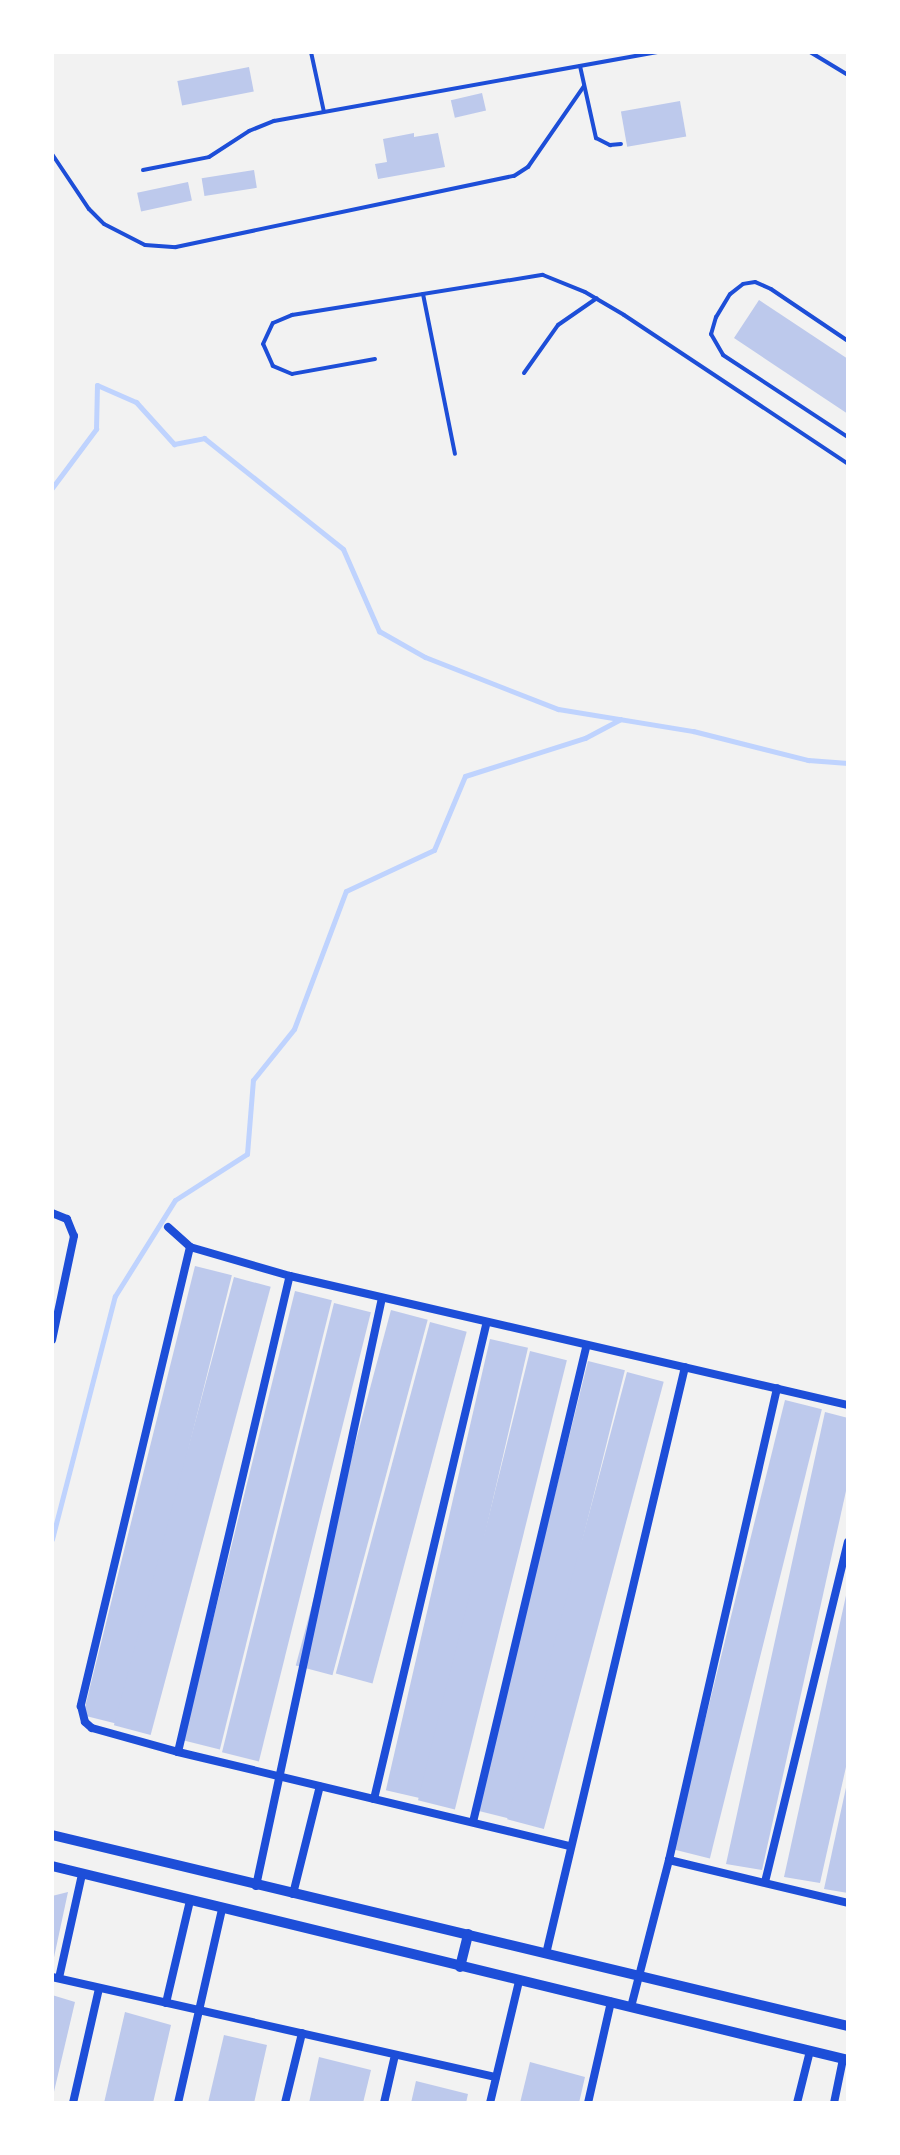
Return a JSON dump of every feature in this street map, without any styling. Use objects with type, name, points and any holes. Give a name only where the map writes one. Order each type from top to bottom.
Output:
[{"type":"street","points":[[52,1213],[67,1219],[74,1236],[52,1340]]},
{"type":"street","points":[[168,1227],[190,1247],[290,1276],[848,1405]]},
{"type":"street","points":[[190,1247],[81,1706],[85,1722],[92,1728],[178,1752],[571,1846]]},
{"type":"street","points":[[178,1752],[290,1276]]},
{"type":"street","points":[[256,1886],[382,1298]]},
{"type":"street","points":[[374,1799],[487,1322]]},
{"type":"street","points":[[473,1822],[587,1345]]},
{"type":"street","points":[[546,1954],[685,1367]]},
{"type":"street","points":[[631,2007],[669,1860],[777,1388]]},
{"type":"street","points":[[765,1882],[848,1542]]},
{"type":"street","points":[[293,1894],[320,1786]]},
{"type":"street","points":[[52,1835],[848,2026]]},
{"type":"street","points":[[669,1860],[848,1903]]},
{"type":"street","points":[[52,1866],[846,2059],[834,2103]]},
{"type":"street","points":[[82,1874],[56,1978],[496,2077]]},
{"type":"street","points":[[166,2003],[190,1901]]},
{"type":"street","points":[[178,2103],[222,1909]]},
{"type":"street","points":[[460,1967],[468,1934]]},
{"type":"street","points":[[490,2103],[519,1981]]},
{"type":"street","points":[[73,2103],[99,1989]]},
{"type":"street","points":[[588,2103],[611,2002]]},
{"type":"street","points":[[285,2103],[302,2033]]},
{"type":"street","points":[[797,2103],[810,2051]]},
{"type":"street","points":[[384,2103],[395,2055]]},
{"type":"lane","points":[[311,52],[324,112]]},
{"type":"lane","points":[[143,170],[199,161],[261,126],[659,52]]},
{"type":"lane","points":[[810,52],[848,75]]},
{"type":"lane","points":[[580,66],[596,138],[610,145],[621,144]]},
{"type":"lane","points":[[52,154],[89,209],[104,224],[145,245],[176,247],[514,176],[528,167],[584,86]]},
{"type":"lane","points":[[375,359],[292,374],[273,366],[263,344],[269,329],[282,318],[543,275],[597,298],[848,464]]},
{"type":"lane","points":[[848,341],[771,289],[755,282],[743,284],[730,294],[716,317],[711,334],[723,355],[848,437]]},
{"type":"lane","points":[[423,294],[455,454]]},
{"type":"lane","points":[[524,373],[558,325],[597,298]]},
{"type":"building","points":[[249,67],[254,92],[182,105],[177,81]]},
{"type":"building","points":[[482,93],[486,111],[455,118],[451,100]]},
{"type":"building","points":[[680,101],[686,136],[627,147],[621,111]]},
{"type":"building","points":[[414,133],[414,137],[438,133],[445,167],[378,179],[375,164],[387,162],[383,139]]},
{"type":"building","points":[[254,170],[257,188],[204,196],[202,178]]},
{"type":"building","points":[[188,182],[192,201],[141,211],[137,193]]},
{"type":"building","points":[[759,300],[848,359],[848,414],[734,338]]},
{"type":"building","points":[[195,1266],[232,1275],[120,1724],[83,1715]]},
{"type":"building","points":[[234,1277],[271,1287],[151,1735],[114,1725]]},
{"type":"building","points":[[295,1291],[332,1300],[220,1749],[183,1740]]},
{"type":"building","points":[[334,1303],[371,1312],[259,1761],[222,1752]]},
{"type":"building","points":[[391,1310],[428,1320],[332,1675],[296,1665]]},
{"type":"building","points":[[430,1322],[467,1332],[372,1683],[336,1674]]},
{"type":"building","points":[[490,1339],[528,1348],[424,1799],[386,1790]]},
{"type":"building","points":[[530,1351],[567,1360],[455,1809],[418,1800]]},
{"type":"building","points":[[588,1361],[625,1370],[513,1819],[476,1810]]},
{"type":"building","points":[[627,1372],[664,1382],[544,1829],[507,1819]]},
{"type":"building","points":[[785,1400],[822,1409],[710,1858],[673,1849]]},
{"type":"building","points":[[825,1412],[848,1418],[848,1482],[762,1870],[726,1864]]},
{"type":"building","points":[[847,1591],[848,1758],[820,1883],[784,1877]]},
{"type":"building","points":[[848,1783],[848,1893],[824,1889]]},
{"type":"building","points":[[68,1892],[53,1962],[52,1962],[52,1896]]},
{"type":"building","points":[[52,1995],[75,2002],[53,2096],[52,2096]]},
{"type":"building","points":[[125,2012],[171,2025],[153,2103],[104,2103]]},
{"type":"building","points":[[224,2035],[267,2045],[254,2103],[208,2103]]},
{"type":"building","points":[[319,2057],[371,2070],[363,2103],[309,2103]]},
{"type":"building","points":[[530,2062],[585,2077],[579,2103],[520,2103]]},
{"type":"building","points":[[416,2081],[468,2094],[466,2103],[411,2103]]},
{"type":"waterway","points":[[52,488],[96,429],[97,385],[136,402],[174,444],[204,438],[343,549],[379,631],[425,657],[558,709],[693,731],[808,760],[848,763]]},
{"type":"waterway","points":[[52,1539],[115,1296],[175,1200],[247,1154],[253,1080],[294,1029],[346,891],[434,850],[465,776],[585,738],[620,719]]}]
